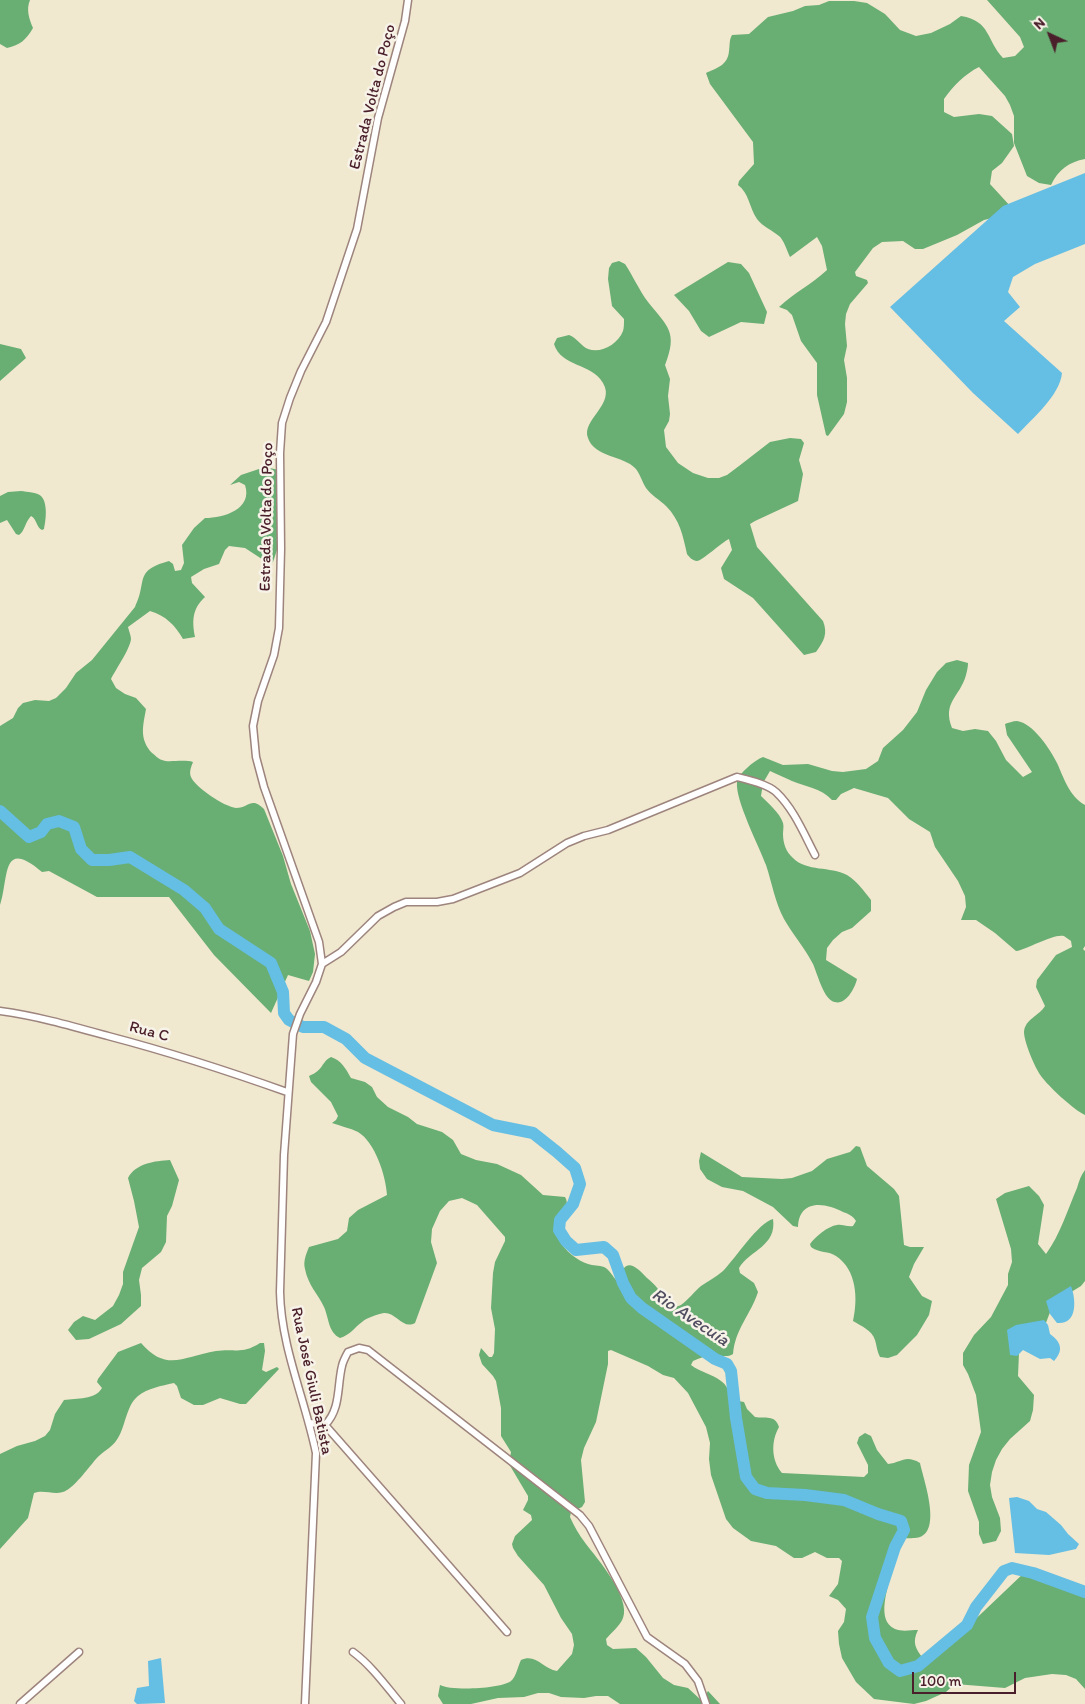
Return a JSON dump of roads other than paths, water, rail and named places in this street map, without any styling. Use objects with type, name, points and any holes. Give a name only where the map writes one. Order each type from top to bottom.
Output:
[{"type":"street","name":"Estrada Volta do Poço","points":[[293,1034],[322,964],[319,942],[264,787],[256,757],[253,726],[258,701],[274,654],[279,628],[282,423],[301,371],[329,314],[357,229],[378,118],[405,21],[408,0]]},
{"type":"street","points":[[322,964],[341,952],[378,916],[394,906],[406,902],[438,902],[453,899],[477,890],[520,873],[567,844],[584,836],[608,830],[737,777],[752,780],[776,791],[792,812],[815,855]]},
{"type":"street","name":"Rua C","points":[[0,1011],[41,1018],[171,1052],[287,1092]]},
{"type":"street","name":"Rua José Giuli Batista","points":[[293,1034],[287,1092],[280,1312],[287,1347],[310,1423],[316,1453],[305,1704]]},
{"type":"street","points":[[325,1425],[331,1418],[338,1398],[342,1365],[348,1352],[359,1348],[368,1350],[580,1515],[589,1526],[647,1637],[685,1664],[698,1681],[706,1704]]},
{"type":"street","points":[[310,1423],[325,1425],[507,1632]]},
{"type":"street","points":[[20,1704],[78,1652]]},
{"type":"street","points":[[353,1652],[368,1665],[401,1704]]},
{"type":"water","points":[[1085,173],[1085,244],[1035,264],[1013,277],[1008,292],[1020,307],[1004,321],[1062,373],[1051,398],[1018,434],[973,393],[890,307],[1003,206]]},
{"type":"water","points":[[1071,1286],[1074,1298],[1072,1316],[1064,1323],[1057,1323],[1050,1314],[1046,1301]]},
{"type":"water","points":[[1044,1320],[1048,1325],[1050,1334],[1057,1340],[1060,1346],[1059,1353],[1054,1361],[1050,1358],[1040,1359],[1023,1350],[1017,1356],[1010,1355],[1007,1330],[1016,1325]]},
{"type":"water","points":[[1017,1497],[1029,1501],[1037,1509],[1046,1512],[1061,1525],[1079,1544],[1076,1549],[1049,1555],[1015,1553],[1009,1498]]},
{"type":"water","points":[[161,1658],[165,1703],[137,1704],[134,1701],[137,1688],[149,1686],[148,1661]]},
{"type":"waterway","name":"Rio Avecuía","points":[[0,811],[29,837],[41,832],[47,824],[59,821],[74,827],[81,849],[92,860],[130,857],[184,890],[205,908],[219,929],[271,963],[283,992],[284,1013],[289,1020],[303,1027],[324,1027],[346,1039],[365,1058],[493,1125],[533,1133],[575,1168],[580,1184],[573,1204],[560,1220],[559,1230],[566,1241],[576,1250],[604,1247],[613,1255],[623,1283],[631,1298],[642,1308],[715,1359],[727,1364],[731,1371],[736,1418],[746,1477],[755,1489],[767,1493],[844,1500],[901,1521],[904,1530],[895,1547],[872,1617],[875,1638],[889,1663],[900,1671],[918,1666],[967,1625],[976,1607],[1004,1571],[1012,1568],[1033,1573],[1085,1592]]}]
